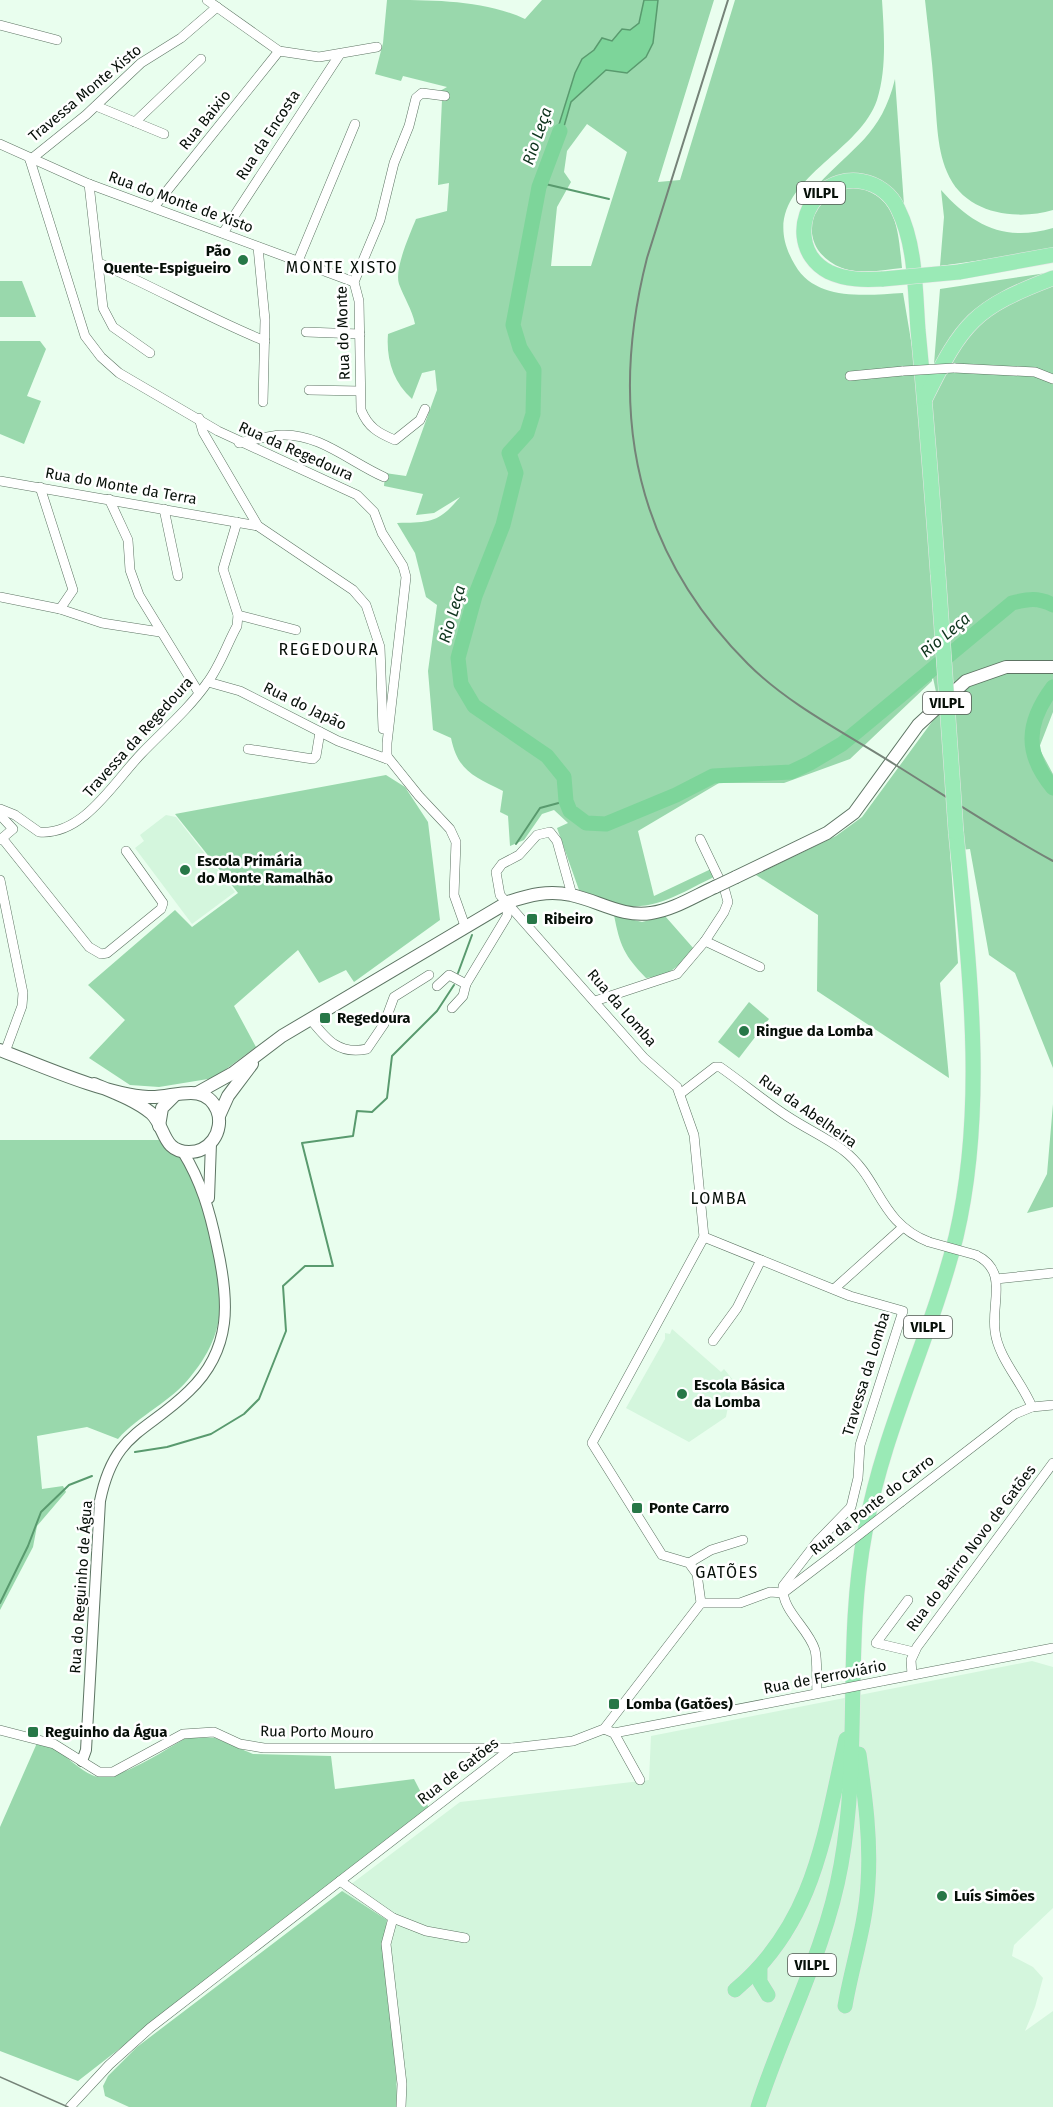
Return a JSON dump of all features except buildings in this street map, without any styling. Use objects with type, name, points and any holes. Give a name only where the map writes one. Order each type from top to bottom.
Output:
[{"type":"highway","name":"VILPL","points":[[760,2107],[835,1906],[847,1845],[854,1716],[857,1590],[869,1509],[892,1426],[946,1273],[961,1212],[970,1150],[972,1033],[926,397],[913,264],[900,211],[887,193],[878,186],[858,180],[833,184],[817,197],[806,216],[803,237],[808,249],[830,273],[853,279],[883,279],[959,272],[1053,255]]},
{"type":"highway","name":"VILPL","points":[[926,397],[947,354],[980,313],[1015,292],[1053,278]]},
{"type":"highway","points":[[735,1990],[760,1969],[794,1921],[810,1884],[854,1716]]},
{"type":"highway","points":[[845,2006],[868,1884],[868,1816],[854,1716]]},
{"type":"highway","points":[[760,1969],[760,1982],[768,1995]]},
{"type":"main road","points":[[3,1051],[94,1083],[148,1097],[197,1093],[209,1088],[258,1056],[282,1036],[508,902],[550,892],[572,895],[627,913],[651,913],[716,881],[736,877],[827,833],[854,813],[918,725],[966,681],[1006,667],[1053,667]]},
{"type":"main road","points":[[94,1083],[145,1109],[156,1119],[167,1143],[183,1152],[193,1152],[211,1143],[218,1131],[219,1116],[228,1096],[258,1056]]},
{"type":"main road","points":[[197,1093],[211,1101],[219,1116]]},
{"type":"main road","points":[[159,1126],[162,1108],[175,1095]]},
{"type":"street","points":[[207,0],[279,51],[319,57],[377,47]]},
{"type":"street","name":"Travessa Monte Xisto","points":[[30,160],[96,106],[141,63],[181,38],[216,7]]},
{"type":"street","points":[[0,25],[57,40]]},
{"type":"street","name":"Rua Baixio","points":[[154,207],[279,51]]},
{"type":"street","name":"Rua da Encosta","points":[[223,233],[340,54]]},
{"type":"street","points":[[135,122],[201,59]]},
{"type":"street","name":"Rua do Monte","points":[[425,409],[420,420],[395,440],[379,433],[366,423],[361,410],[359,301],[354,282],[380,220],[393,163],[409,126],[416,98],[422,93],[445,96]]},
{"type":"street","points":[[96,106],[164,134]]},
{"type":"street","points":[[298,261],[355,124]]},
{"type":"street","name":"Rua do Monte de Xisto","points":[[0,144],[30,160],[89,184],[354,282]]},
{"type":"street","name":"Rua da Regedoura","points":[[30,160],[85,336],[101,357],[119,373],[239,443],[357,495],[374,512],[382,533],[403,566],[406,577],[387,759]]},
{"type":"street","points":[[89,184],[103,308],[113,327],[150,353]]},
{"type":"street","points":[[258,247],[265,320],[263,402]]},
{"type":"street","points":[[99,263],[149,285],[222,324],[265,341]]},
{"type":"street","points":[[306,332],[360,334]]},
{"type":"street","points":[[850,376],[954,368],[1035,372],[1053,379]]},
{"type":"street","points":[[309,390],[360,391]]},
{"type":"street","points":[[199,418],[202,432],[258,526]]},
{"type":"street","points":[[239,443],[281,435],[299,436],[335,449],[384,477]]},
{"type":"street","name":"Rua do Monte da Terra","points":[[0,481],[237,522]]},
{"type":"street","points":[[40,487],[74,590],[60,609]]},
{"type":"street","points":[[109,499],[128,540],[128,558],[133,581],[160,632],[199,693]]},
{"type":"street","points":[[164,509],[178,576]]},
{"type":"street","points":[[296,630],[238,615],[222,569],[237,522],[258,526],[353,590],[366,605],[380,646],[383,743],[387,759],[453,835],[456,842],[454,895],[465,926]]},
{"type":"street","points":[[0,597],[60,609],[102,623],[160,632]]},
{"type":"street","name":"Travessa da Regedoura","points":[[0,809],[9,811],[39,832],[60,830],[100,804],[130,766],[180,718],[208,682],[237,626],[238,615]]},
{"type":"street","name":"Rua do Japão","points":[[208,682],[240,691],[321,732],[387,759]]},
{"type":"street","points":[[248,748],[313,759],[316,756],[321,732]]},
{"type":"street","points":[[0,815],[13,829],[1,839],[89,947],[101,954],[107,953],[161,909],[163,903],[126,851]]},
{"type":"street","name":"Rua da Lomba","points":[[572,895],[554,834],[543,832],[496,872],[500,895],[644,1058],[677,1087],[694,1135],[704,1237]]},
{"type":"street","points":[[595,1001],[676,974],[705,941],[728,902],[716,881],[700,839]]},
{"type":"street","points":[[0,880],[23,993],[22,1006],[3,1051]]},
{"type":"street","points":[[452,1008],[463,996],[466,984],[507,916],[508,902]]},
{"type":"street","points":[[705,941],[760,968]]},
{"type":"street","points":[[311,1020],[340,1049],[354,1051],[367,1049],[384,1024],[394,997],[429,975]]},
{"type":"street","points":[[436,986],[449,975],[466,984]]},
{"type":"street","name":"Rua da Abelheira","points":[[680,1094],[715,1066],[720,1067],[787,1116],[844,1151],[860,1167],[892,1218],[902,1228],[929,1242],[976,1256],[992,1266],[996,1279]]},
{"type":"street","name":"Rua do Reguinho de Água","points":[[82,1761],[86,1750],[103,1487],[110,1467],[130,1437],[190,1390],[203,1376],[219,1345],[226,1319],[226,1295],[210,1210],[211,1143]]},
{"type":"street","name":"Rua do Reguinho de Água","points":[[183,1152],[192,1166],[210,1210]]},
{"type":"street","points":[[834,1289],[902,1228]]},
{"type":"street","points":[[640,1780],[614,1733],[604,1729],[701,1604],[697,1574],[689,1563],[662,1555],[592,1443],[704,1237]]},
{"type":"street","name":"Travessa da Lomba","points":[[704,1237],[834,1289],[903,1311],[860,1445],[858,1478],[851,1507],[817,1542],[787,1580],[783,1593]]},
{"type":"street","points":[[713,1341],[737,1308],[761,1260]]},
{"type":"street","points":[[1032,1407],[996,1339],[996,1279],[1053,1273]]},
{"type":"street","name":"Rua da Ponte do Carro","points":[[701,1604],[740,1603],[770,1592],[783,1593],[1015,1414],[1032,1407],[1053,1405]]},
{"type":"street","name":"Rua do Bairro Novo de Gatões","points":[[912,1675],[911,1660],[914,1652],[1053,1463]]},
{"type":"street","points":[[689,1563],[711,1550],[743,1540]]},
{"type":"street","points":[[783,1593],[786,1604],[810,1638],[815,1651],[817,1693]]},
{"type":"street","name":"Rua do Bairro Novo de Gatões","points":[[908,1600],[876,1643],[914,1652]]},
{"type":"street","name":"Rua de Ferroviário","points":[[614,1733],[1053,1648]]},
{"type":"street","name":"Rua de Gatões","points":[[70,2107],[85,2089],[150,2028],[512,1748],[573,1741],[604,1729]]},
{"type":"street","name":"Rua Porto Mouro","points":[[0,1730],[54,1744],[99,1772],[112,1772],[183,1734],[214,1732],[240,1744],[264,1748],[512,1748]]},
{"type":"street","points":[[339,1881],[393,1918],[426,1931],[465,1938]]},
{"type":"street","points":[[393,1918],[386,1944],[402,2084],[401,2107]]},
{"type":"shaded area","points":[[387,0],[458,2],[493,8],[525,19],[542,0],[644,0],[639,23],[630,30],[622,29],[612,41],[602,38],[594,50],[582,59],[575,73],[552,146],[557,151],[571,102],[606,70],[627,72],[646,57],[653,43],[658,0],[714,0],[658,182],[680,180],[735,0],[882,0],[884,63],[877,100],[866,121],[795,194],[785,214],[784,238],[795,265],[804,277],[816,285],[843,294],[903,293],[917,376],[948,374],[966,339],[989,316],[1018,299],[1053,285],[1053,712],[1039,748],[1053,774],[1053,1068],[1015,973],[989,955],[970,849],[950,851],[958,963],[940,983],[949,1078],[817,991],[818,915],[756,875],[836,836],[862,817],[934,719],[936,692],[932,673],[932,681],[850,759],[784,783],[719,783],[638,831],[654,896],[711,869],[714,877],[673,897],[640,906],[617,903],[579,890],[557,828],[568,823],[554,810],[542,814],[524,840],[510,846],[508,816],[500,812],[503,791],[468,771],[458,758],[451,738],[433,730],[428,671],[437,605],[426,597],[415,553],[397,523],[432,520],[439,517],[460,497],[434,513],[416,515],[423,494],[384,486],[385,473],[406,476],[437,390],[435,370],[422,373],[412,399],[405,392],[392,370],[388,352],[388,334],[415,324],[398,278],[403,252],[416,219],[447,211],[449,183],[438,185],[442,100],[440,91],[447,87],[403,76],[401,81],[375,74],[383,43]],"holes":[[[587,124],[627,152],[591,266],[551,266],[557,207],[571,182],[564,172],[567,151]]]},
{"type":"shaded area","points":[[644,0],[658,0],[653,43],[646,57],[627,73],[606,70],[571,102],[557,151],[552,147],[575,73],[582,59],[594,50],[602,38],[612,41],[622,29],[630,30],[639,23]]},
{"type":"shaded area","points":[[925,0],[1053,0],[1053,210],[1023,215],[992,211],[966,197],[955,186],[943,162],[939,141]]},
{"type":"shaded area","points":[[895,79],[904,205],[886,185],[865,175],[842,176],[817,186],[874,127],[889,98]]},
{"type":"shaded area","points":[[852,186],[879,197],[887,206],[897,227],[902,268],[872,271],[849,270],[827,260],[818,249],[813,237],[812,224],[816,212],[824,200]]},
{"type":"shaded area","points":[[941,190],[965,213],[991,228],[1020,233],[1053,228],[1053,250],[940,266],[944,217]]},
{"type":"shaded area","points":[[1053,272],[1002,293],[939,363],[934,364],[940,289]]},
{"type":"shaded area","points":[[0,281],[22,281],[36,317],[0,317]]},
{"type":"shaded area","points":[[0,341],[40,341],[46,349],[27,396],[41,401],[24,444],[0,434]]},
{"type":"shaded area","points":[[386,775],[405,787],[428,822],[440,920],[354,982],[346,970],[319,983],[298,950],[234,1006],[256,1047],[214,1078],[159,1087],[130,1085],[89,1058],[125,1020],[88,985],[175,910],[192,927],[238,893],[175,814]]},
{"type":"shaded area","name":"Escola Primária do Monte Ramalhão","points":[[166,815],[176,817],[235,892],[192,924],[135,848],[144,841],[140,835]]},
{"type":"shaded area","points":[[614,915],[642,922],[665,916],[694,949],[667,973],[646,978],[624,950]]},
{"type":"shaded area","name":"Ringue da Lomba","points":[[749,1002],[769,1019],[739,1058],[718,1042]]},
{"type":"shaded area","points":[[1053,1104],[1053,1207],[1027,1213],[1047,1174]]},
{"type":"shaded area","points":[[0,1140],[160,1140],[186,1164],[195,1183],[217,1269],[220,1306],[213,1340],[191,1376],[118,1439],[87,1427],[37,1436],[42,1489],[63,1486],[66,1492],[37,1526],[33,1547],[0,1610]]},
{"type":"shaded area","name":"Escola Básica da Lomba","points":[[672,1329],[721,1372],[724,1369],[733,1380],[726,1417],[689,1442],[626,1408],[665,1339],[665,1333],[670,1334]]},
{"type":"shaded area","points":[[1032,1661],[1053,1667],[1053,1908],[1014,1945],[1012,1956],[1033,1967],[1043,1978],[1025,2031],[1053,2011],[1053,2107],[396,2107],[396,2057],[387,2012],[383,1945],[387,1920],[342,1891],[460,1802],[649,1780],[651,1736]]},
{"type":"shaded area","points":[[188,1737],[215,1738],[253,1754],[331,1756],[335,1789],[414,1779],[429,1808],[78,2081],[0,2051],[0,1827],[37,1743],[55,1749],[84,1771],[102,1777],[127,1771]]},
{"type":"shaded area","points":[[342,1891],[387,1920],[385,1967],[395,2060],[396,2107],[129,2107],[105,2096],[103,2086],[108,2076],[137,2047]]},
{"type":"waterway","name":"Rio Leça","points":[[560,131],[539,187],[513,325],[520,348],[534,370],[533,414],[527,433],[509,453],[516,473],[503,525],[475,596],[458,658],[461,684],[474,706],[547,756],[564,777],[566,801],[570,811],[586,823],[606,824],[676,795],[713,776],[791,772],[842,744],[1012,603],[1033,600],[1053,605]]},
{"type":"waterway","points":[[541,183],[609,199]]},
{"type":"waterway","name":"Rio Leça","points":[[1053,687],[1038,713],[1033,726],[1032,738],[1037,763],[1053,788]]},
{"type":"waterway","points":[[516,844],[540,808],[566,801]]},
{"type":"waterway","points":[[458,973],[472,935]]},
{"type":"waterway","points":[[135,1452],[167,1447],[211,1434],[244,1414],[259,1399],[286,1331],[283,1286],[305,1266],[333,1266],[302,1143],[353,1136],[357,1111],[372,1112],[387,1098],[392,1056],[437,1011],[454,985]]},
{"type":"waterway","points":[[0,1603],[28,1546],[41,1512],[69,1485],[92,1476]]},
{"type":"tram line","points":[[0,2077],[68,2107]]},
{"type":"railway","points":[[728,0],[647,258],[635,315],[630,370],[631,423],[640,475],[655,525],[678,574],[709,620],[764,679],[818,718],[992,826],[1053,861]]},
{"type":"place","name":"Pão Quente-Espigueiro","points":[[243,260]]},
{"type":"place","name":"Escola Primária do Monte Ramalhão","points":[[185,870]]},
{"type":"place","name":"Ribeiro","points":[[532,919]]},
{"type":"place","name":"Regedoura","points":[[325,1018]]},
{"type":"place","name":"Ringue da Lomba","points":[[744,1031]]},
{"type":"place","name":"Escola Básica da Lomba","points":[[682,1394]]},
{"type":"place","name":"Ponte Carro","points":[[637,1508]]},
{"type":"place","name":"Lomba (Gatões)","points":[[614,1704]]},
{"type":"place","name":"Reguinho da Água","points":[[33,1732]]},
{"type":"place","name":"Luís Simões","points":[[942,1896]]},
{"type":"district","name":"MONTE XISTO","points":[[342,267]]},
{"type":"district","name":"REGEDOURA","points":[[329,649]]},
{"type":"district","name":"LOMBA","points":[[719,1198]]},
{"type":"district","name":"GATÕES","points":[[727,1572]]}]
